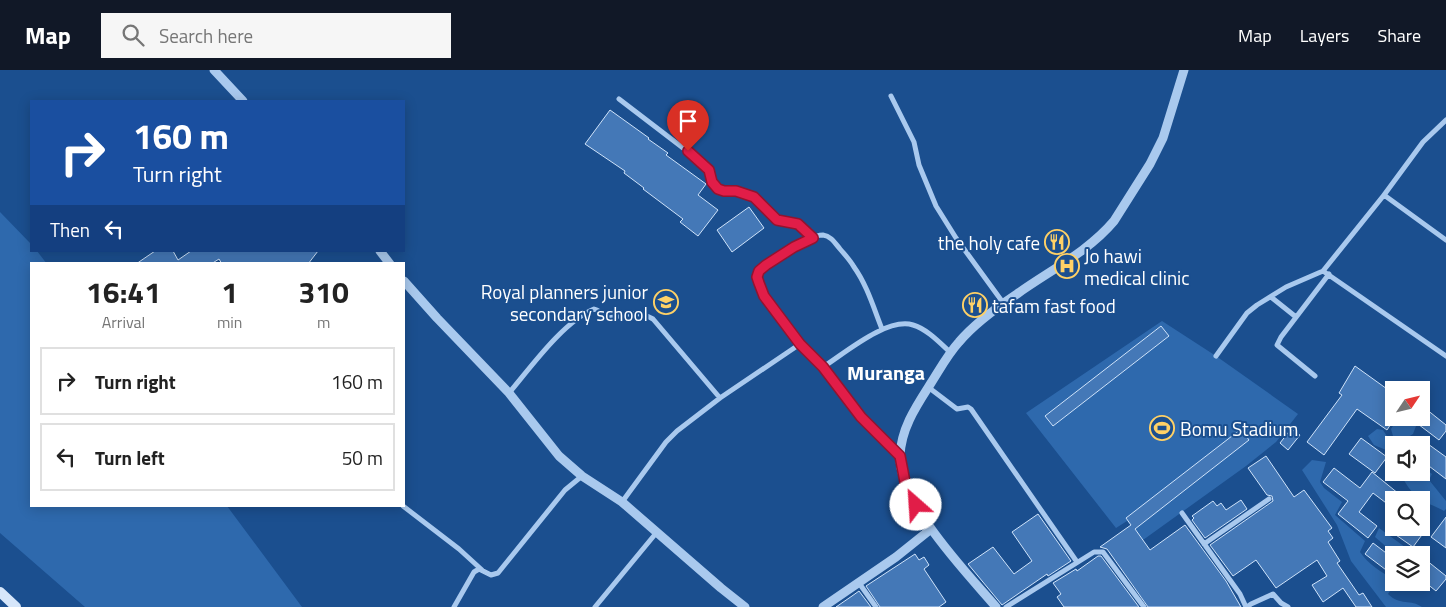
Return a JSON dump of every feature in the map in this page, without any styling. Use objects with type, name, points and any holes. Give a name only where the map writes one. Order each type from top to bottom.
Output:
[{"type":"main road","points":[[0,592],[16,607]]},
{"type":"street","points":[[214,70],[242,100]]},
{"type":"street","points":[[996,607],[931,529],[909,492],[900,456],[908,422],[928,387],[968,331],[1084,248],[1114,221],[1150,164],[1163,138],[1184,70]]},
{"type":"street","points":[[891,96],[914,142],[925,181],[936,206],[956,238],[1004,304]]},
{"type":"street","points":[[619,99],[704,164],[709,170],[710,179],[715,186],[724,191],[736,191],[754,197],[777,220],[798,224],[813,238]]},
{"type":"street","points":[[1216,356],[1246,313],[1286,287],[1323,271],[1384,195],[1423,142],[1446,120]]},
{"type":"street","points":[[1384,195],[1446,240]]},
{"type":"street","points":[[882,329],[855,267],[833,240],[827,236],[820,235],[794,247],[759,271],[757,277],[764,296],[800,344],[823,367],[861,417],[900,456]]},
{"type":"street","points":[[381,252],[388,262]]},
{"type":"street","points":[[1323,271],[1446,356]]},
{"type":"street","points":[[1315,376],[1277,345],[1329,274]]},
{"type":"street","points":[[405,282],[509,393],[554,450],[582,476],[622,502],[720,588],[745,607]]},
{"type":"street","points":[[1271,297],[1296,317]]},
{"type":"street","points":[[509,393],[553,341],[571,324],[594,309],[609,318],[636,312],[653,319],[720,398]]},
{"type":"street","points":[[823,367],[882,329],[906,324],[915,325],[951,353]]},
{"type":"street","points":[[622,502],[676,431],[720,398],[800,344]]},
{"type":"street","points":[[928,387],[957,409],[968,407],[971,409],[1077,562]]},
{"type":"street","points":[[404,507],[459,549],[482,570],[491,575],[498,573],[565,490],[582,476]]},
{"type":"street","points":[[1204,544],[1269,499]]},
{"type":"street","points":[[1182,513],[1240,594],[1246,607],[1273,594],[1281,603],[1288,607]]},
{"type":"street","points":[[822,607],[896,557],[931,529]]},
{"type":"street","points":[[595,607],[657,532]]},
{"type":"street","points":[[1006,607],[1094,552],[1103,552],[1144,607]]},
{"type":"street","points":[[454,607],[474,572],[482,570]]},
{"type":"street","points":[[859,583],[876,607]]},
{"type":"shaded area","points":[[0,212],[30,243],[30,252],[38,252],[45,262],[30,262],[30,507],[228,507],[302,607],[85,607],[0,533]]},
{"type":"shaded area","name":"Bomu Stadium","points":[[1162,321],[1216,356],[1298,414],[1276,442],[1246,466],[1143,540],[1127,521],[1116,528],[1026,413]]},
{"type":"shaded area","points":[[1393,426],[1416,426],[1413,434],[1410,436],[1393,436],[1391,429]]},
{"type":"shaded area","points":[[1377,429],[1383,430],[1387,436],[1385,436],[1385,450],[1374,445],[1368,436]]},
{"type":"shaded area","points":[[1312,460],[1326,462],[1320,482],[1324,488],[1342,502],[1335,515],[1365,541],[1360,552],[1371,564],[1385,574],[1385,591],[1390,591],[1388,594],[1392,598],[1414,603],[1422,607],[1386,607],[1351,561],[1337,525],[1302,470]]},
{"type":"shaded area","points":[[1405,481],[1430,481],[1446,501],[1446,509],[1444,511],[1430,504],[1430,491],[1411,491]]},
{"type":"shaded area","points":[[1379,528],[1385,532],[1385,536],[1390,536],[1404,546],[1386,546],[1375,537]]},
{"type":"building","points":[[610,110],[649,138],[668,153],[666,155],[706,184],[698,195],[718,210],[698,236],[680,222],[683,219],[643,189],[624,173],[625,171],[585,144]]},
{"type":"building","points":[[749,207],[764,228],[732,252],[717,230]]},
{"type":"building","points":[[154,252],[174,252],[178,260],[190,252],[317,252],[310,262],[221,262],[219,259],[214,262],[139,262]]},
{"type":"building","points":[[1161,326],[1169,336],[1053,426],[1045,416]]},
{"type":"building","points":[[1355,366],[1385,388],[1385,426],[1390,426],[1387,430],[1357,409],[1324,455],[1307,442],[1342,395],[1339,393]]},
{"type":"building","points":[[1430,412],[1446,425],[1446,431],[1439,440],[1421,426],[1430,426]]},
{"type":"building","points":[[1241,429],[1249,440],[1135,529],[1150,550],[1185,525],[1226,581],[1241,607],[1148,607],[1107,549],[1100,547],[1131,525],[1126,518]]},
{"type":"building","points":[[1291,429],[1300,435],[1288,450],[1280,443]]},
{"type":"building","points":[[1361,438],[1385,456],[1385,460],[1375,473],[1349,454]]},
{"type":"building","points":[[1430,445],[1446,457],[1446,479],[1430,467]]},
{"type":"building","points":[[1266,456],[1294,497],[1304,490],[1332,528],[1328,531],[1333,538],[1328,542],[1340,561],[1337,563],[1359,595],[1363,593],[1372,607],[1356,607],[1343,588],[1323,602],[1312,585],[1327,576],[1317,560],[1276,588],[1256,560],[1233,576],[1210,545],[1273,501],[1272,496],[1267,495],[1248,468]]},
{"type":"building","points":[[1334,468],[1360,488],[1372,472],[1395,491],[1385,491],[1385,502],[1373,493],[1359,512],[1377,526],[1368,538],[1338,514],[1348,501],[1323,482]]},
{"type":"building","points":[[1241,500],[1247,509],[1205,538],[1192,520],[1194,518],[1192,516],[1213,501],[1217,506],[1221,503],[1226,510]]},
{"type":"building","points":[[1038,514],[1071,561],[1048,576],[1047,574],[1002,605],[968,564],[993,547],[1014,574],[1032,561],[1012,532]]},
{"type":"building","points":[[1446,517],[1446,548],[1431,537]]},
{"type":"building","points":[[1397,536],[1421,536],[1414,546]]},
{"type":"building","points":[[1373,543],[1385,552],[1385,569],[1365,554]]},
{"type":"building","points":[[915,554],[919,560],[924,557],[929,565],[924,569],[946,602],[939,607],[880,607],[866,586]]},
{"type":"building","points":[[1098,556],[1101,556],[1139,607],[1064,607],[1057,597],[1061,594],[1053,583],[1076,569],[1077,571]]},
{"type":"building","points":[[1430,563],[1446,576],[1446,579],[1436,591],[1430,586]]},
{"type":"building","points":[[859,591],[871,607],[836,607],[852,596]]},
{"type":"place","name":"the holy cafe","points":[[1057,242]]},
{"type":"place","name":"Jo hawi medical clinic","points":[[1067,266]]},
{"type":"place","name":"Royal planners junior secondary school","points":[[666,302]]},
{"type":"place","name":"tafam fast food","points":[[975,305]]},
{"type":"place","name":"Bomu Stadium","points":[[1162,428]]},
{"type":"district","name":"Muranga","points":[[886,372]]},
{"type":"route","points":[[688,151],[709,170],[710,179],[718,189],[736,191],[754,197],[777,220],[798,224],[813,238],[794,247],[759,271],[757,277],[764,296],[800,344],[823,367],[870,428],[900,456],[905,482],[916,505]]}]
